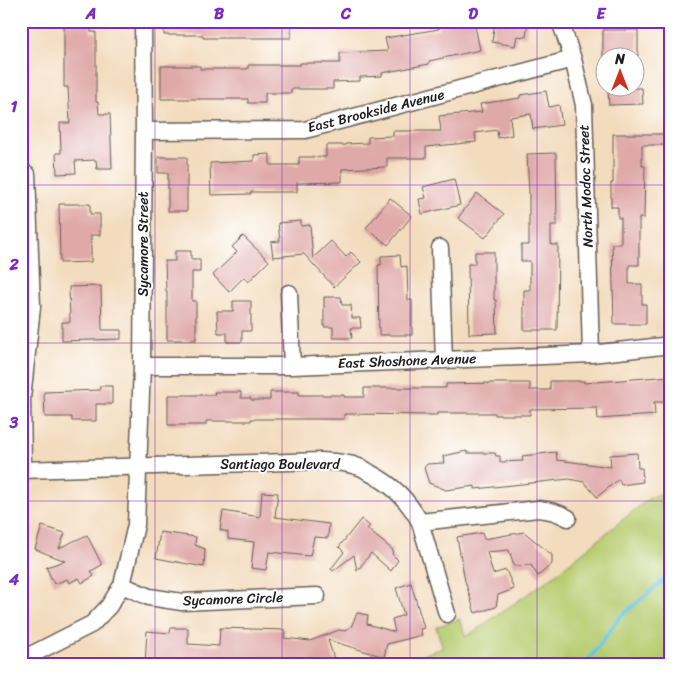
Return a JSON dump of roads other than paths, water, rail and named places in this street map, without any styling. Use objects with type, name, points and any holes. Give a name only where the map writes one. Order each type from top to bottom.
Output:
[{"type":"street","name":"Sycamore Street","points":[[138,467],[142,366],[143,21]]},
{"type":"street","name":"North Modoc Street","points":[[560,21],[573,59],[584,105],[591,354]]},
{"type":"street","name":"East Brookside Avenue","points":[[144,131],[305,130],[573,59]]},
{"type":"street","points":[[22,470],[22,398],[32,307],[27,174]]},
{"type":"street","points":[[440,248],[444,360]]},
{"type":"street","points":[[289,293],[292,366]]},
{"type":"street","name":"East Shoshone Avenue","points":[[142,366],[292,366],[444,360],[591,354],[671,345]]},
{"type":"street","name":"Santiago Boulevard","points":[[22,470],[321,461],[340,462],[358,466],[390,485],[413,510],[420,522],[447,614]]},
{"type":"street","points":[[21,660],[92,624],[109,606],[122,586],[136,525],[138,467]]},
{"type":"street","points":[[420,522],[538,509],[550,510],[568,518]]},
{"type":"street","name":"Sycamore Circle","points":[[122,586],[149,597],[182,602],[317,596]]},
{"type":"waterway","points":[[585,665],[619,618],[671,574]]}]
